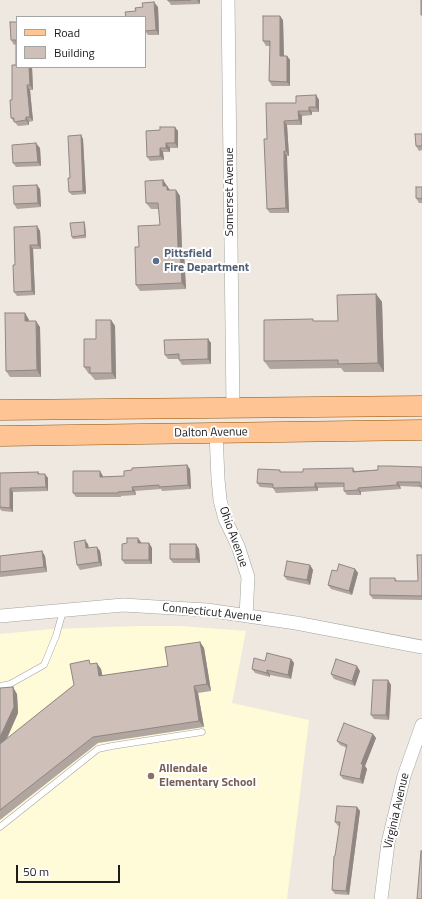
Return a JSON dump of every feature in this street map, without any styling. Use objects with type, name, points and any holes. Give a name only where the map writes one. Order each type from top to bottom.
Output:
[{"type":"main road","name":"Dalton Avenue","points":[[0,410],[422,406]]},
{"type":"main road","name":"Dalton Avenue","points":[[0,436],[422,430]]},
{"type":"street","name":"Somerset Avenue","points":[[228,0],[233,408]]},
{"type":"street","name":"Ohio Avenue","points":[[216,433],[220,500],[225,519],[238,546],[248,577],[246,616]]},
{"type":"street","name":"Connecticut Avenue","points":[[0,616],[123,606],[207,610],[296,623],[422,647]]},
{"type":"street","name":"Virginia Avenue","points":[[381,899],[388,843],[404,776],[422,725]]},
{"type":"lane","points":[[0,686],[10,684],[44,665],[56,636],[63,610]]},
{"type":"lane","points":[[0,827],[98,749],[202,732]]},
{"type":"shaded area","name":"Allendale Elementary School","points":[[181,626],[246,631],[232,703],[309,720],[287,899],[0,899],[0,634],[52,629]]},
{"type":"building","points":[[168,0],[191,0],[168,1]]},
{"type":"building","points":[[422,0],[422,15],[421,15]]},
{"type":"building","points":[[154,2],[156,30],[146,31],[146,16],[126,16],[125,12],[136,11],[135,8],[143,7],[142,3]]},
{"type":"building","points":[[263,16],[280,16],[280,56],[287,56],[287,82],[269,81],[270,41],[263,41]]},
{"type":"building","points":[[10,22],[16,22],[16,40],[11,40]]},
{"type":"building","points":[[12,65],[16,65],[16,68],[29,68],[30,85],[27,85],[30,117],[26,117],[26,120],[14,122],[14,118],[11,118],[10,100],[12,100]]},
{"type":"building","points":[[316,95],[316,107],[309,107],[309,111],[298,111],[299,120],[284,121],[286,151],[284,151],[284,166],[286,208],[267,209],[264,139],[267,139],[266,103],[296,103],[296,96]]},
{"type":"building","points":[[160,127],[175,127],[175,143],[166,143],[166,148],[160,148],[160,156],[147,157],[146,131],[160,130]]},
{"type":"building","points":[[415,134],[422,134],[422,146],[416,146]]},
{"type":"building","points":[[81,135],[83,191],[69,192],[68,178],[70,178],[68,136]]},
{"type":"building","points":[[36,143],[38,162],[13,163],[12,145]]},
{"type":"building","points":[[163,180],[163,186],[167,186],[167,190],[176,190],[178,247],[180,247],[182,283],[136,285],[135,247],[139,247],[138,226],[160,225],[158,203],[146,203],[145,181]]},
{"type":"building","points":[[37,185],[38,203],[14,204],[13,186]]},
{"type":"building","points":[[416,187],[422,187],[422,199],[416,198]]},
{"type":"building","points":[[84,222],[85,235],[72,237],[70,223]]},
{"type":"building","points":[[37,226],[38,245],[30,245],[32,291],[14,292],[14,227]]},
{"type":"building","points":[[376,294],[378,363],[338,364],[338,360],[264,361],[264,320],[313,319],[313,321],[338,321],[337,295]]},
{"type":"building","points":[[5,313],[25,313],[25,321],[36,321],[37,370],[6,371]]},
{"type":"building","points":[[96,320],[111,320],[112,373],[90,373],[90,367],[84,367],[84,339],[96,339]]},
{"type":"building","points":[[208,339],[208,359],[179,360],[179,354],[165,355],[164,340]]},
{"type":"building","points":[[187,465],[188,485],[132,487],[133,491],[118,493],[73,493],[73,471],[100,471],[100,477],[124,476],[124,471],[132,470],[132,468]]},
{"type":"building","points":[[378,466],[422,467],[422,486],[420,486],[420,482],[397,482],[397,485],[358,488],[358,490],[344,491],[344,483],[315,483],[315,487],[273,488],[273,484],[257,483],[258,469],[280,470],[280,472],[303,472],[303,469],[353,468],[353,472],[378,470]]},
{"type":"building","points":[[38,472],[38,474],[45,474],[46,487],[10,488],[10,508],[0,507],[0,473]]},
{"type":"building","points":[[127,538],[138,538],[138,543],[149,543],[149,560],[122,560],[122,544],[127,543]]},
{"type":"building","points":[[85,540],[86,548],[97,547],[99,562],[77,565],[74,542]]},
{"type":"building","points":[[170,544],[196,544],[196,559],[170,559]]},
{"type":"building","points":[[42,551],[44,567],[0,572],[0,556]]},
{"type":"building","points":[[417,555],[422,555],[422,596],[370,595],[370,578],[395,578],[395,581],[418,581]]},
{"type":"building","points":[[287,561],[310,565],[307,580],[284,576]]},
{"type":"building","points":[[339,564],[355,569],[349,591],[328,585],[332,570],[337,571]]},
{"type":"building","points":[[200,642],[207,684],[194,686],[199,721],[93,737],[0,810],[0,744],[74,685],[70,664],[89,660],[90,664],[97,663],[99,676],[168,666],[165,647]]},
{"type":"building","points":[[267,653],[291,659],[288,675],[267,670],[267,673],[252,669],[254,658],[265,661]]},
{"type":"building","points":[[336,659],[357,666],[352,681],[331,674]]},
{"type":"building","points":[[373,680],[388,680],[386,715],[371,715]]},
{"type":"building","points":[[13,687],[14,707],[0,737],[0,688]]},
{"type":"building","points":[[344,723],[373,734],[361,764],[363,764],[360,779],[340,775],[347,745],[337,741]]},
{"type":"building","points":[[337,806],[357,807],[346,891],[332,890],[334,856],[340,822],[335,822]]},
{"type":"building","points":[[421,851],[422,899],[417,899]]},
{"type":"place","name":"Pittsfield Fire Department","points":[[156,261]]},
{"type":"place","name":"Allendale Elementary School","points":[[151,776]]}]
